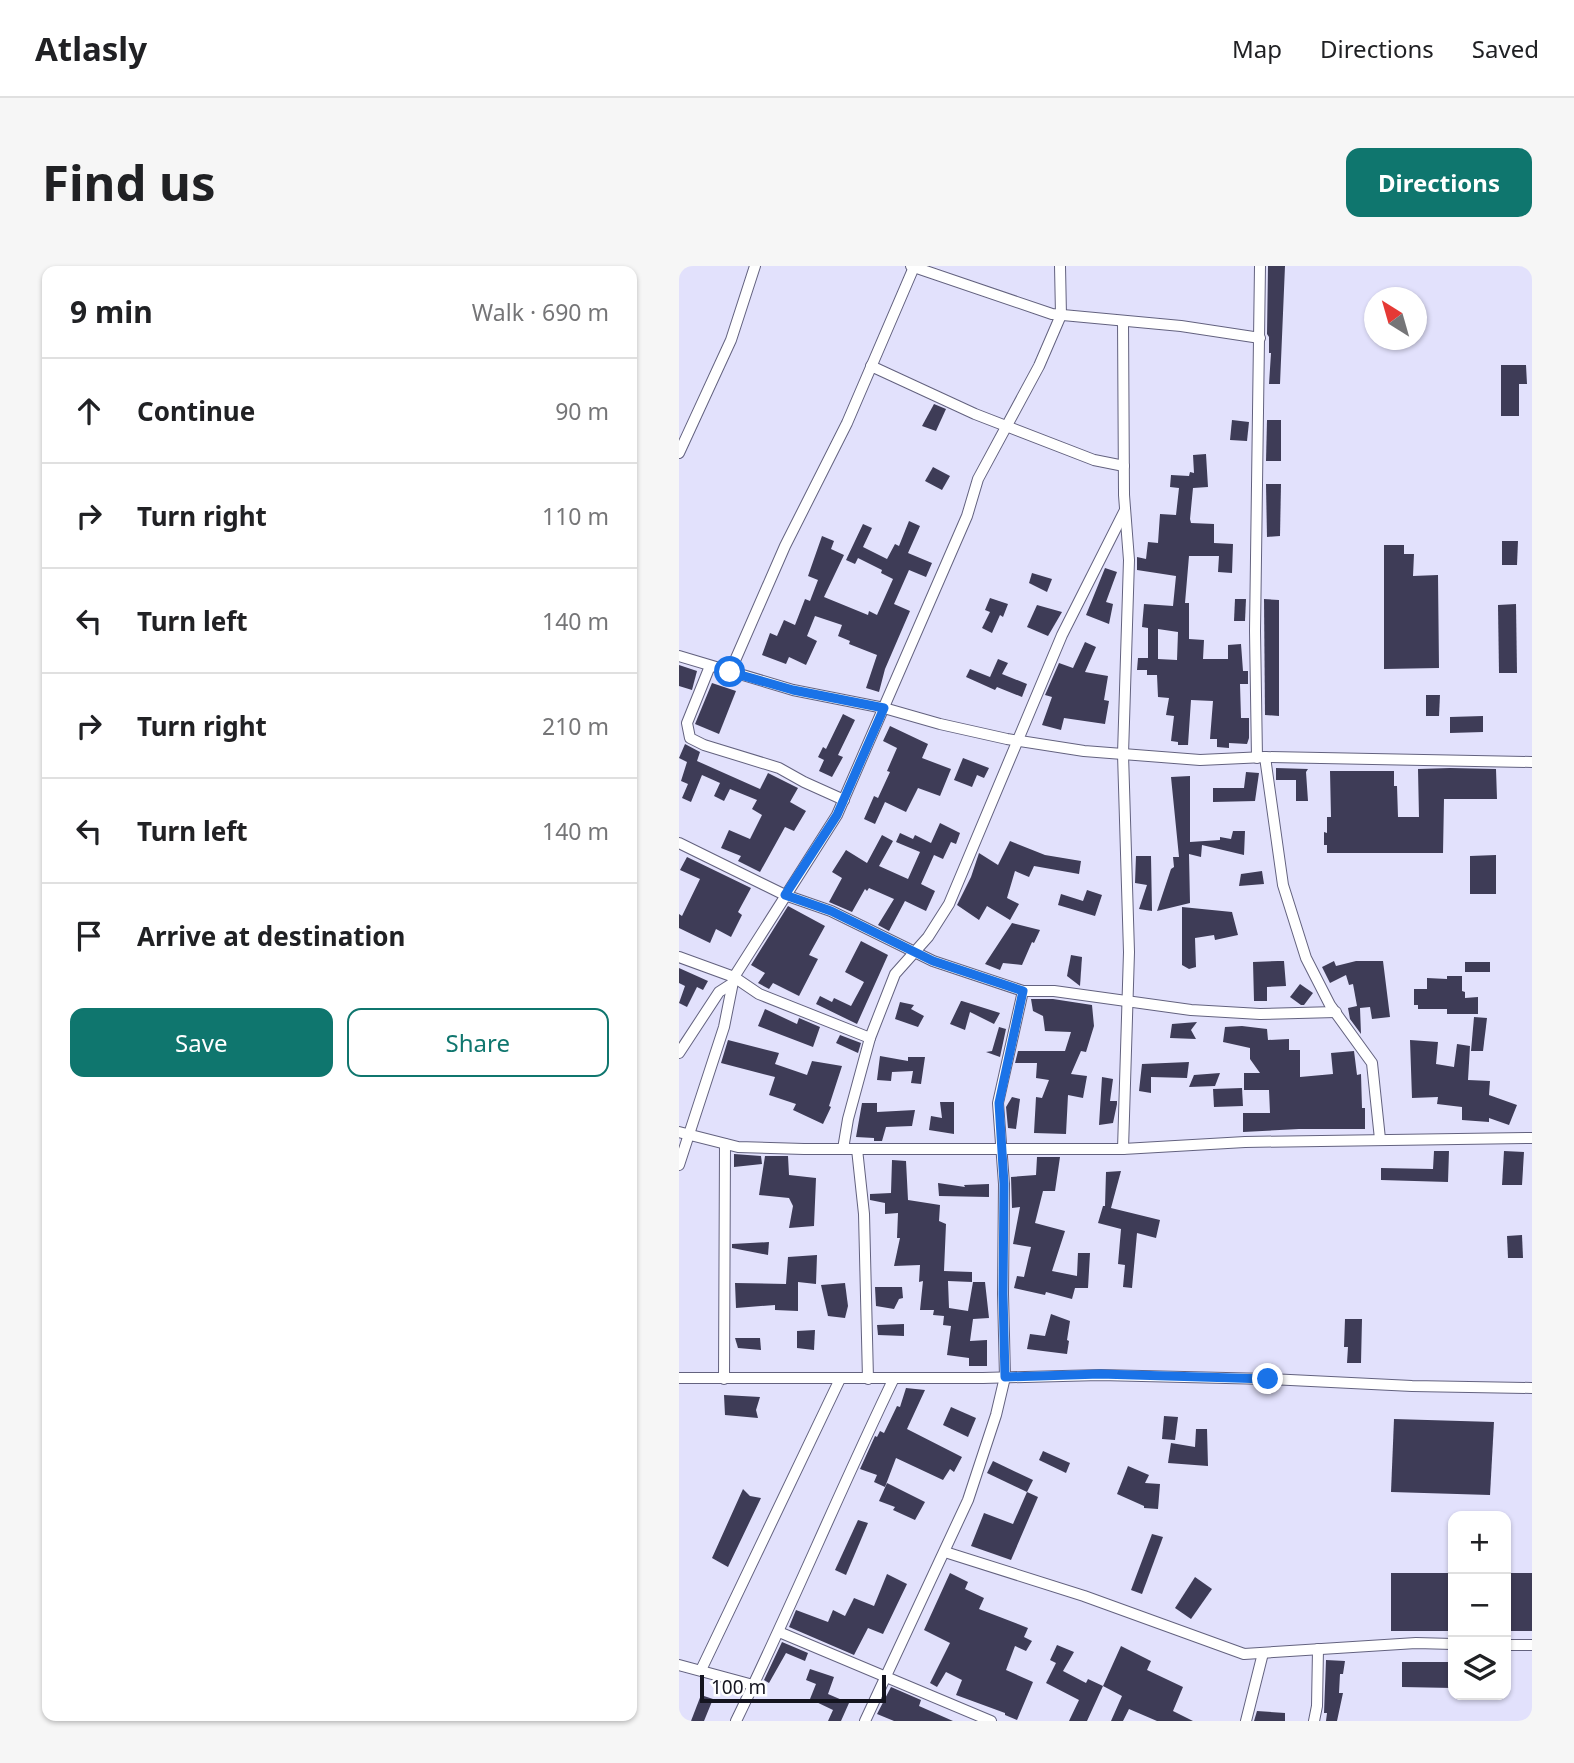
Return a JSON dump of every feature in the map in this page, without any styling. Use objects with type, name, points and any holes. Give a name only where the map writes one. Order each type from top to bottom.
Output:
[{"type":"street","points":[[679,453],[731,340],[754,266]]},
{"type":"street","points":[[679,1165],[684,1134],[724,1027],[734,980],[837,815],[967,516],[978,479],[1039,366],[1062,315],[1060,266]]},
{"type":"street","points":[[1260,266],[1255,631],[1261,758],[1283,885],[1306,958],[1336,1012],[1372,1063],[1380,1139]]},
{"type":"street","points":[[730,672],[785,545],[847,423],[912,267],[1052,314],[1181,326],[1260,338]]},
{"type":"street","points":[[1123,321],[1125,509],[1129,560],[1123,754],[1129,952],[1123,1149]]},
{"type":"street","points":[[871,366],[975,414],[1094,460],[1124,466]]},
{"type":"street","points":[[843,1149],[848,1119],[870,1038],[895,974],[928,937],[949,904],[1062,635],[1125,509]]},
{"type":"street","points":[[679,656],[793,690],[884,708],[940,724],[1019,741],[1084,751],[1200,760],[1261,758],[1532,762]]},
{"type":"street","points":[[710,666],[687,723],[690,738],[704,745],[779,768],[843,800]]},
{"type":"street","points":[[679,843],[785,895],[831,911],[914,953],[1023,991],[1054,991],[1191,1010],[1260,1014],[1336,1012]]},
{"type":"street","points":[[679,957],[758,993],[870,1038]]},
{"type":"street","points":[[679,1053],[719,992],[734,980]]},
{"type":"street","points":[[865,1721],[968,1500],[996,1415],[1005,1377],[999,1103],[1023,991]]},
{"type":"street","points":[[684,1134],[738,1147],[1002,1150],[1123,1149],[1245,1142],[1532,1138]]},
{"type":"street","points":[[724,1379],[725,1144]]},
{"type":"street","points":[[857,1149],[864,1214],[867,1378]]},
{"type":"street","points":[[679,1378],[1100,1374],[1532,1388]]},
{"type":"street","points":[[701,1670],[840,1378]]},
{"type":"street","points":[[736,1721],[894,1378]]},
{"type":"street","points":[[945,1552],[1084,1596],[1244,1654],[1416,1643],[1448,1644]]},
{"type":"street","points":[[779,1632],[991,1721]]},
{"type":"street","points":[[1511,1644],[1532,1645]]},
{"type":"street","points":[[1314,1721],[1317,1706],[1318,1649]]},
{"type":"street","points":[[1245,1721],[1263,1653]]},
{"type":"street","points":[[679,1665],[753,1685]]},
{"type":"building","points":[[1268,266],[1285,266],[1280,384],[1269,384],[1271,353],[1267,334]]},
{"type":"building","points":[[1501,365],[1526,365],[1527,384],[1519,384],[1519,416],[1501,416]]},
{"type":"building","points":[[934,404],[946,409],[936,431],[922,426]]},
{"type":"building","points":[[1232,420],[1249,422],[1247,441],[1230,440]]},
{"type":"building","points":[[1267,420],[1281,420],[1281,461],[1266,461]]},
{"type":"building","points":[[1206,454],[1208,487],[1193,488],[1191,523],[1214,524],[1214,543],[1233,544],[1232,573],[1218,572],[1219,556],[1189,556],[1185,603],[1189,603],[1189,639],[1204,640],[1203,659],[1228,659],[1228,645],[1241,644],[1243,671],[1248,671],[1248,684],[1240,684],[1241,718],[1249,718],[1249,738],[1247,744],[1229,743],[1229,748],[1217,747],[1217,739],[1210,739],[1213,701],[1191,700],[1188,745],[1178,745],[1178,742],[1171,741],[1174,716],[1166,715],[1169,698],[1158,697],[1157,675],[1147,675],[1147,670],[1137,670],[1138,658],[1148,658],[1148,628],[1142,627],[1144,604],[1173,606],[1176,576],[1137,570],[1137,557],[1146,559],[1148,542],[1158,543],[1160,514],[1176,515],[1179,488],[1170,487],[1171,475],[1189,476],[1190,472],[1194,473],[1193,455]],"holes":[[[1158,629],[1178,632],[1177,660],[1158,659]]]},
{"type":"building","points":[[933,467],[950,476],[942,490],[925,481]]},
{"type":"building","points":[[1266,484],[1281,484],[1280,536],[1267,537]]},
{"type":"building","points":[[909,521],[920,526],[908,553],[932,563],[926,577],[909,570],[894,604],[910,611],[885,669],[879,692],[866,688],[877,655],[849,644],[850,641],[838,636],[842,625],[815,616],[807,636],[817,641],[806,665],[789,657],[786,664],[762,655],[770,633],[777,636],[784,620],[795,625],[805,599],[810,601],[818,580],[808,576],[822,536],[834,541],[831,549],[844,555],[824,597],[868,615],[869,611],[877,615],[893,579],[858,558],[855,564],[846,560],[863,524],[872,528],[863,547],[887,559],[895,544],[899,546]]},
{"type":"building","points":[[1502,541],[1518,541],[1517,565],[1502,565]]},
{"type":"building","points":[[1384,545],[1404,545],[1404,554],[1414,554],[1413,576],[1438,575],[1439,668],[1384,669]]},
{"type":"building","points":[[1105,568],[1117,572],[1106,602],[1113,604],[1109,624],[1086,615]]},
{"type":"building","points":[[1032,573],[1052,579],[1047,592],[1029,583]]},
{"type":"building","points":[[990,598],[1008,604],[992,633],[982,628],[990,612],[985,610]]},
{"type":"building","points":[[1235,599],[1246,599],[1245,621],[1234,621]]},
{"type":"building","points":[[1264,599],[1279,600],[1279,716],[1265,715]]},
{"type":"building","points":[[1516,604],[1517,673],[1499,673],[1498,605]]},
{"type":"building","points":[[1037,605],[1062,612],[1048,636],[1027,627]]},
{"type":"building","points":[[1085,642],[1096,647],[1085,672],[1108,676],[1104,700],[1109,701],[1105,724],[1064,718],[1061,730],[1042,725],[1052,697],[1045,695],[1059,663],[1073,668]]},
{"type":"building","points":[[998,659],[1008,663],[1002,674],[1027,684],[1022,697],[997,687],[995,690],[966,677],[970,669],[990,677]]},
{"type":"building","points":[[679,665],[697,671],[692,690],[679,686]]},
{"type":"building","points":[[712,683],[736,691],[719,734],[695,724]]},
{"type":"building","points":[[1426,695],[1440,695],[1439,716],[1426,716]]},
{"type":"building","points":[[843,714],[855,720],[838,755],[843,757],[832,777],[819,771],[824,760],[818,757],[823,747],[826,749]]},
{"type":"building","points":[[1483,716],[1483,732],[1450,733],[1450,717]]},
{"type":"building","points":[[890,726],[928,744],[922,758],[951,769],[940,796],[918,788],[906,812],[885,802],[875,824],[864,819],[874,796],[878,798],[897,748],[883,741]]},
{"type":"building","points":[[685,744],[700,752],[697,761],[760,789],[768,773],[798,788],[790,802],[806,811],[794,831],[785,827],[760,872],[738,861],[741,856],[721,848],[729,830],[750,839],[762,815],[752,809],[757,800],[730,789],[724,801],[714,796],[720,783],[702,775],[691,802],[682,798],[688,784],[681,781],[687,762],[679,758]]},
{"type":"building","points":[[963,758],[989,768],[984,778],[977,775],[972,787],[954,780]]},
{"type":"building","points":[[1276,768],[1308,769],[1308,801],[1296,801],[1296,780],[1276,780]]},
{"type":"building","points":[[1418,769],[1496,769],[1497,799],[1444,799],[1443,853],[1327,853],[1324,832],[1327,833],[1327,817],[1331,817],[1330,771],[1394,771],[1398,817],[1419,817]]},
{"type":"building","points":[[1246,772],[1259,773],[1255,801],[1213,802],[1213,788],[1244,788]]},
{"type":"building","points":[[1190,776],[1190,842],[1220,840],[1220,837],[1231,839],[1233,831],[1245,831],[1244,855],[1202,845],[1201,857],[1189,854],[1190,903],[1157,911],[1174,867],[1173,857],[1179,857],[1171,777]]},
{"type":"building","points":[[940,823],[960,833],[956,844],[951,842],[943,859],[934,855],[921,884],[935,891],[926,911],[905,901],[889,931],[878,925],[894,899],[869,888],[867,891],[865,889],[852,912],[829,902],[842,878],[832,872],[846,850],[867,863],[882,835],[893,841],[879,866],[908,879],[920,852],[896,842],[900,833],[913,839],[915,835],[931,843]]},
{"type":"building","points":[[1010,841],[1045,855],[1081,861],[1079,874],[1034,866],[1029,877],[1015,871],[1007,898],[1019,904],[1010,920],[987,906],[979,920],[957,905],[979,853],[998,865]]},
{"type":"building","points":[[1496,855],[1496,894],[1470,894],[1470,856]]},
{"type":"building","points":[[1136,856],[1151,856],[1152,911],[1139,909],[1147,885],[1135,883]]},
{"type":"building","points":[[687,857],[751,888],[738,912],[742,915],[731,937],[716,929],[710,943],[679,928],[679,914],[682,916],[700,879],[680,870]]},
{"type":"building","points":[[1262,871],[1264,884],[1239,886],[1241,874]]},
{"type":"building","points":[[1087,890],[1102,895],[1095,916],[1058,905],[1061,894],[1083,901]]},
{"type":"building","points":[[788,906],[825,926],[809,955],[818,959],[799,996],[773,983],[769,989],[758,983],[765,973],[751,965]]},
{"type":"building","points":[[1182,907],[1232,912],[1238,935],[1215,940],[1214,935],[1195,938],[1196,967],[1189,969],[1182,965]]},
{"type":"building","points":[[1012,923],[1040,930],[1022,965],[1003,963],[1000,970],[985,964]]},
{"type":"building","points":[[861,941],[888,955],[857,1024],[816,1004],[820,996],[832,1002],[834,998],[851,1006],[864,982],[845,972]]},
{"type":"building","points":[[1071,955],[1082,957],[1080,986],[1067,976]]},
{"type":"building","points":[[1284,961],[1286,986],[1267,987],[1267,1001],[1254,1001],[1253,962]]},
{"type":"building","points":[[1334,961],[1336,966],[1356,961],[1383,961],[1390,1017],[1372,1019],[1370,1007],[1360,1008],[1361,1034],[1350,1019],[1348,1008],[1357,1006],[1353,984],[1349,985],[1346,975],[1330,983],[1322,967]]},
{"type":"building","points":[[1465,962],[1490,962],[1490,972],[1465,972]]},
{"type":"building","points":[[679,968],[708,981],[703,990],[697,987],[687,1007],[679,1003],[685,986],[679,983]]},
{"type":"building","points":[[1447,976],[1462,976],[1465,998],[1478,997],[1478,1014],[1447,1014],[1447,1009],[1418,1009],[1418,1005],[1414,1005],[1414,989],[1427,989],[1427,978],[1447,979]]},
{"type":"building","points":[[1300,984],[1313,993],[1304,1005],[1290,997]]},
{"type":"building","points":[[1031,999],[1053,999],[1092,1005],[1094,1026],[1086,1052],[1081,1051],[1071,1074],[1087,1076],[1083,1098],[1068,1095],[1066,1134],[1034,1133],[1036,1097],[1042,1098],[1049,1080],[1036,1078],[1037,1063],[1015,1063],[1018,1051],[1065,1051],[1071,1032],[1045,1031],[1043,1016],[1033,1011]]},
{"type":"building","points":[[961,1001],[1000,1013],[994,1024],[970,1012],[965,1030],[950,1024]]},
{"type":"building","points":[[900,1002],[914,1005],[911,1009],[924,1016],[918,1027],[895,1019]]},
{"type":"building","points":[[765,1009],[797,1024],[799,1018],[820,1027],[813,1047],[758,1026]]},
{"type":"building","points":[[1474,1017],[1487,1018],[1483,1051],[1471,1051]]},
{"type":"building","points":[[1197,1022],[1191,1030],[1196,1039],[1170,1038],[1172,1024]]},
{"type":"building","points":[[999,1027],[1006,1029],[1000,1057],[986,1052],[992,1051]]},
{"type":"building","points":[[1225,1027],[1267,1029],[1268,1040],[1289,1039],[1289,1050],[1300,1050],[1300,1077],[1333,1074],[1331,1053],[1354,1051],[1357,1075],[1361,1074],[1365,1129],[1243,1132],[1243,1113],[1270,1113],[1269,1090],[1244,1090],[1244,1073],[1260,1073],[1250,1059],[1250,1048],[1223,1042]]},
{"type":"building","points":[[840,1035],[861,1043],[858,1053],[836,1043]]},
{"type":"building","points":[[728,1040],[779,1053],[775,1064],[807,1075],[812,1061],[842,1066],[829,1106],[831,1107],[823,1124],[793,1110],[796,1104],[769,1095],[775,1077],[721,1063]]},
{"type":"building","points":[[1410,1040],[1438,1042],[1436,1064],[1454,1067],[1457,1044],[1470,1046],[1468,1080],[1490,1081],[1489,1095],[1517,1105],[1509,1125],[1489,1118],[1489,1122],[1462,1120],[1462,1107],[1437,1104],[1438,1097],[1412,1098]]},
{"type":"building","points":[[880,1056],[908,1061],[908,1057],[925,1057],[921,1084],[911,1083],[913,1071],[892,1072],[891,1081],[877,1080]]},
{"type":"building","points":[[1189,1062],[1187,1078],[1151,1077],[1151,1093],[1139,1091],[1142,1064]]},
{"type":"building","points":[[1220,1073],[1215,1086],[1189,1087],[1194,1075]]},
{"type":"building","points":[[1102,1077],[1113,1079],[1110,1101],[1117,1101],[1117,1104],[1113,1123],[1099,1125]]},
{"type":"building","points":[[1242,1088],[1243,1106],[1214,1107],[1213,1089]]},
{"type":"building","points":[[1012,1097],[1020,1099],[1016,1129],[1008,1128],[1006,1107]]},
{"type":"building","points":[[940,1102],[954,1102],[954,1134],[929,1130],[931,1116],[942,1118]]},
{"type":"building","points":[[862,1103],[877,1103],[877,1112],[915,1110],[912,1126],[886,1127],[882,1141],[856,1137]]},
{"type":"building","points":[[1434,1151],[1449,1151],[1448,1182],[1381,1180],[1381,1168],[1433,1169]]},
{"type":"building","points":[[1504,1151],[1524,1152],[1522,1185],[1502,1185]]},
{"type":"building","points":[[734,1154],[761,1156],[762,1164],[734,1167]]},
{"type":"building","points":[[765,1156],[788,1156],[789,1175],[816,1178],[814,1226],[789,1228],[793,1206],[789,1198],[759,1195]]},
{"type":"building","points":[[1037,1157],[1060,1157],[1055,1191],[1043,1191],[1035,1223],[1065,1231],[1052,1271],[1077,1276],[1078,1253],[1090,1253],[1088,1288],[1075,1288],[1072,1299],[1014,1288],[1017,1276],[1024,1277],[1031,1247],[1013,1244],[1020,1207],[1012,1208],[1011,1177],[1036,1175]]},
{"type":"building","points":[[892,1160],[906,1161],[908,1200],[940,1205],[939,1221],[946,1224],[944,1271],[972,1272],[972,1282],[948,1281],[949,1308],[968,1311],[973,1282],[985,1282],[989,1318],[973,1319],[970,1341],[987,1340],[987,1366],[969,1366],[969,1358],[947,1355],[951,1326],[943,1325],[944,1316],[933,1315],[934,1310],[920,1310],[923,1281],[919,1282],[920,1265],[894,1266],[900,1238],[897,1238],[898,1213],[885,1214],[885,1203],[870,1200],[870,1194],[891,1193]]},
{"type":"building","points":[[1121,1171],[1111,1208],[1160,1220],[1156,1238],[1137,1233],[1132,1288],[1123,1287],[1125,1265],[1118,1264],[1121,1229],[1098,1223],[1105,1206],[1106,1172]]},
{"type":"building","points":[[938,1183],[965,1187],[964,1185],[989,1184],[989,1197],[939,1196]]},
{"type":"building","points":[[1522,1235],[1523,1258],[1508,1258],[1507,1236]]},
{"type":"building","points":[[769,1242],[768,1255],[732,1248],[732,1244]]},
{"type":"building","points":[[817,1255],[816,1284],[798,1282],[798,1311],[775,1310],[775,1305],[736,1308],[735,1283],[786,1284],[788,1257]]},
{"type":"building","points":[[845,1283],[848,1306],[845,1318],[828,1316],[821,1285]]},
{"type":"building","points":[[875,1287],[902,1287],[903,1298],[899,1299],[894,1309],[876,1306]]},
{"type":"building","points":[[1051,1314],[1070,1321],[1067,1354],[1027,1349],[1030,1334],[1045,1336]]},
{"type":"building","points":[[1345,1319],[1362,1319],[1361,1363],[1347,1363],[1348,1347],[1344,1347]]},
{"type":"building","points":[[904,1324],[904,1336],[878,1335],[877,1325]]},
{"type":"building","points":[[815,1330],[814,1350],[797,1348],[797,1331]]},
{"type":"building","points":[[735,1338],[760,1338],[761,1350],[738,1348]]},
{"type":"building","points":[[906,1388],[925,1390],[907,1429],[962,1457],[954,1472],[950,1469],[943,1480],[896,1458],[885,1487],[874,1482],[877,1475],[860,1469],[875,1436],[877,1437],[880,1431],[884,1433],[897,1406],[900,1407]]},
{"type":"building","points":[[724,1395],[760,1397],[756,1410],[758,1418],[725,1415]]},
{"type":"building","points":[[951,1407],[976,1418],[968,1437],[943,1425]]},
{"type":"building","points":[[1164,1416],[1178,1417],[1175,1440],[1162,1439]]},
{"type":"building","points":[[1394,1419],[1494,1422],[1490,1495],[1391,1492]]},
{"type":"building","points":[[1196,1429],[1207,1429],[1208,1466],[1168,1463],[1171,1443],[1195,1447]]},
{"type":"building","points":[[1043,1451],[1070,1463],[1066,1473],[1039,1460]]},
{"type":"building","points":[[993,1461],[1033,1480],[1027,1492],[987,1473]]},
{"type":"building","points":[[1128,1466],[1149,1475],[1145,1483],[1160,1484],[1158,1509],[1144,1508],[1117,1494]]},
{"type":"building","points":[[887,1483],[925,1502],[915,1520],[893,1510],[895,1507],[879,1501]]},
{"type":"building","points":[[743,1489],[750,1496],[761,1498],[728,1567],[712,1558]]},
{"type":"building","points":[[1027,1492],[1038,1497],[1011,1560],[971,1546],[984,1513],[1013,1524]]},
{"type":"building","points":[[858,1520],[868,1523],[846,1575],[835,1570]]},
{"type":"building","points":[[1152,1534],[1163,1537],[1142,1594],[1131,1590]]},
{"type":"building","points":[[950,1573],[968,1582],[965,1589],[984,1598],[979,1609],[1028,1628],[1024,1637],[1032,1641],[1026,1651],[1015,1646],[1006,1670],[1033,1682],[1017,1720],[956,1695],[962,1680],[946,1672],[937,1687],[930,1683],[950,1643],[924,1630]]},
{"type":"building","points":[[1391,1573],[1448,1573],[1448,1631],[1391,1631]]},
{"type":"building","points":[[1511,1573],[1532,1573],[1532,1631],[1511,1631]]},
{"type":"building","points":[[887,1574],[907,1584],[883,1634],[868,1628],[854,1655],[789,1627],[796,1610],[828,1622],[833,1610],[845,1616],[854,1598],[874,1606]]},
{"type":"building","points":[[1195,1577],[1212,1589],[1191,1619],[1175,1608]]},
{"type":"building","points":[[782,1642],[808,1653],[805,1661],[786,1653],[769,1683],[764,1680]]},
{"type":"building","points":[[1057,1645],[1074,1652],[1063,1671],[1086,1683],[1088,1679],[1103,1686],[1087,1721],[1069,1721],[1079,1700],[1046,1683],[1056,1663],[1050,1660]]},
{"type":"building","points":[[1121,1646],[1151,1661],[1147,1670],[1183,1687],[1173,1711],[1193,1721],[1157,1721],[1129,1709],[1123,1721],[1111,1721],[1122,1696],[1103,1686]]},
{"type":"building","points":[[1326,1660],[1345,1661],[1343,1674],[1340,1674],[1339,1693],[1343,1693],[1337,1721],[1326,1721],[1327,1713],[1324,1713]]},
{"type":"building","points":[[1402,1662],[1448,1662],[1448,1688],[1402,1687]]},
{"type":"building","points":[[810,1669],[834,1677],[828,1694],[849,1703],[841,1721],[828,1721],[833,1710],[810,1699],[816,1684],[806,1680]]},
{"type":"building","points":[[891,1687],[921,1700],[919,1706],[953,1721],[894,1721],[877,1714]]},
{"type":"building","points":[[701,1695],[713,1699],[704,1721],[691,1721]]},
{"type":"building","points":[[1257,1711],[1285,1713],[1285,1721],[1254,1721]]},
{"type":"route","points":[[730,672],[793,690],[884,708],[837,815],[785,895],[831,911],[933,961],[1023,991],[999,1103],[1004,1184],[1005,1377],[1100,1374],[1268,1379]]}]
